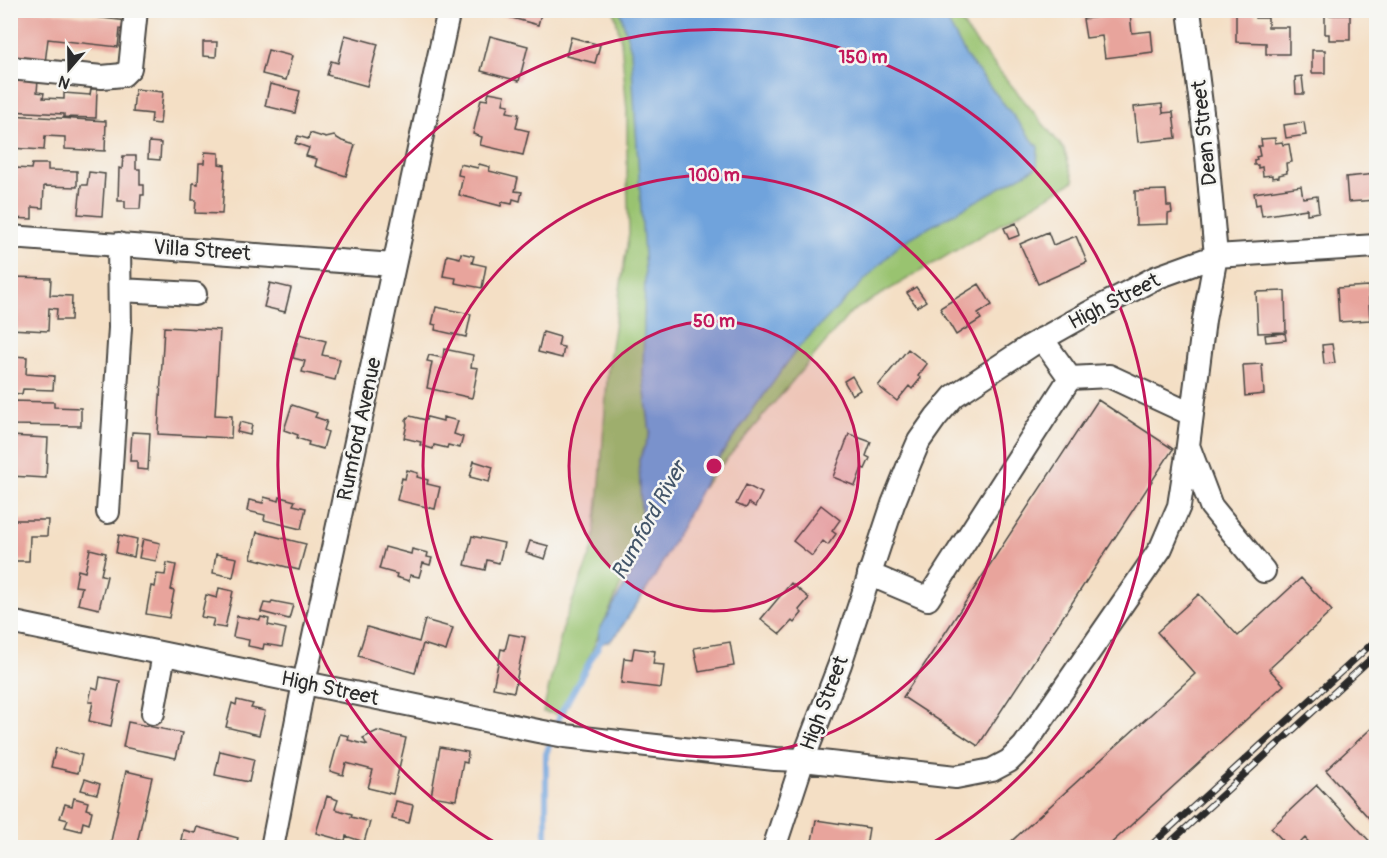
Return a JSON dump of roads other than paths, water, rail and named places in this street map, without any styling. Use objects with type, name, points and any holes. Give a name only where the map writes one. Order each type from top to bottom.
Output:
[{"type":"street","points":[[10,69],[102,77],[123,75],[130,68],[135,10]]},
{"type":"street","name":"Rumford Avenue","points":[[272,848],[304,683],[449,10]]},
{"type":"street","name":"Dean Street","points":[[803,760],[956,777],[992,771],[1009,761],[1024,747],[1161,548],[1179,506],[1204,320],[1216,256],[1206,144],[1189,10]]},
{"type":"street","name":"Villa Street","points":[[10,237],[394,265]]},
{"type":"street","points":[[108,512],[120,328],[119,244]]},
{"type":"street","name":"High Street","points":[[10,622],[565,736],[775,759],[803,760],[840,664],[893,504],[910,462],[920,441],[936,417],[954,396],[1042,339],[1087,314],[1155,278],[1216,256],[1377,246]]},
{"type":"street","points":[[120,290],[195,294]]},
{"type":"street","points":[[1042,339],[1070,378]]},
{"type":"street","points":[[1070,378],[1110,376],[1191,414]]},
{"type":"street","points":[[869,574],[928,599],[1070,378]]},
{"type":"street","points":[[1188,444],[1211,506],[1263,571]]},
{"type":"street","points":[[153,713],[164,654]]},
{"type":"street","points":[[774,848],[803,760]]},
{"type":"water","points":[[620,11],[942,11],[966,56],[1038,147],[1037,167],[901,243],[797,349],[714,465],[654,578],[617,634],[610,641],[603,643],[598,638],[599,631],[634,568],[641,513],[639,460],[650,433],[643,376],[645,273],[631,50]]},
{"type":"waterway","name":"Rumford River","points":[[555,729],[561,713],[605,634]]},
{"type":"waterway","name":"Rumford River","points":[[546,848],[546,754],[552,738]]},
{"type":"railway","points":[[1148,848],[1376,640]]},
{"type":"railway","points":[[1164,848],[1376,654]]}]
